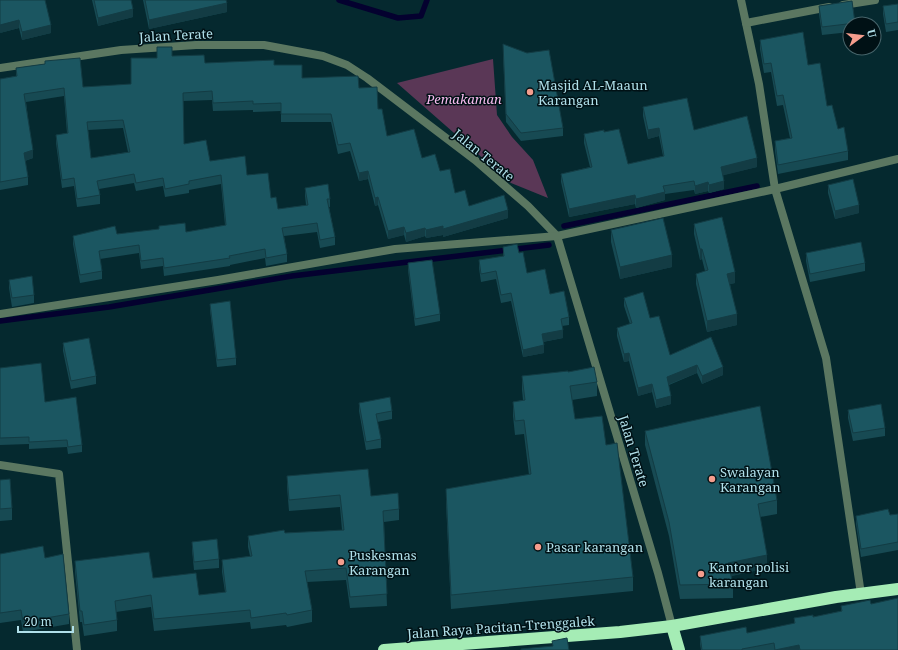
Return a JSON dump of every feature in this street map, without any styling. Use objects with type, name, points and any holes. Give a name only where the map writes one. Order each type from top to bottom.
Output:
[{"type":"highway","name":"Jalan Raya Pacitan-Trenggalek","points":[[384,650],[620,632],[672,626],[898,589]]},
{"type":"highway","points":[[672,626],[679,650]]},
{"type":"street","points":[[741,0],[759,84],[775,189],[826,358],[861,594]]},
{"type":"street","points":[[746,23],[814,9],[876,0]]},
{"type":"street","name":"Jalan Terate","points":[[0,68],[121,50],[196,45],[264,45],[323,56],[347,65],[367,78],[474,160],[528,206],[557,236],[658,573],[672,626]]},
{"type":"street","points":[[0,314],[218,280],[395,249],[557,236],[775,189],[898,159]]},
{"type":"street","points":[[0,465],[59,474],[77,650]]},
{"type":"green space","name":"Pemakaman","points":[[493,59],[497,115],[512,137],[533,160],[548,198],[511,183],[397,83]]},
{"type":"building","points":[[0,0],[45,0],[51,25],[22,32],[19,20],[0,25]]},
{"type":"building","points":[[94,0],[131,0],[133,9],[98,18]]},
{"type":"building","points":[[145,0],[226,0],[227,3],[149,20]]},
{"type":"building","points":[[852,1],[854,16],[842,16],[842,25],[822,27],[819,6]]},
{"type":"building","points":[[898,4],[898,22],[886,24],[883,6]]},
{"type":"building","points":[[803,32],[808,65],[820,63],[827,106],[832,105],[838,129],[844,127],[848,151],[778,165],[775,141],[792,138],[783,95],[777,96],[771,63],[764,64],[760,40]]},
{"type":"building","name":"Masjid AL-Maaun Karangan","points":[[503,44],[527,53],[549,50],[563,128],[521,133],[506,114]]},
{"type":"building","points":[[157,47],[172,47],[172,56],[204,55],[205,63],[274,60],[274,65],[302,65],[302,78],[358,76],[359,88],[377,87],[378,109],[382,109],[387,136],[414,129],[422,158],[435,154],[440,171],[450,169],[455,193],[465,190],[469,206],[504,195],[508,210],[443,229],[443,226],[426,230],[425,228],[406,233],[404,227],[388,231],[378,197],[375,198],[368,171],[359,173],[350,143],[338,145],[331,114],[281,114],[281,103],[253,104],[253,101],[213,103],[212,91],[183,93],[184,144],[206,140],[210,161],[245,156],[247,175],[268,173],[271,198],[276,197],[278,209],[308,205],[305,188],[328,184],[330,199],[327,199],[335,237],[320,240],[317,223],[282,228],[287,254],[266,258],[265,249],[229,256],[230,258],[164,268],[163,258],[141,261],[139,245],[99,251],[102,271],[80,275],[73,236],[115,226],[117,234],[159,229],[159,226],[185,223],[186,232],[226,225],[221,175],[189,181],[189,184],[165,189],[163,178],[136,183],[134,174],[97,181],[100,195],[77,199],[74,178],[62,180],[56,135],[68,133],[64,88],[24,94],[33,150],[24,153],[28,177],[0,182],[0,79],[17,76],[16,68],[45,64],[45,61],[80,58],[83,87],[131,84],[131,58],[157,58]],"holes":[[[123,120],[130,152],[91,158],[87,122]]]},
{"type":"building","points":[[687,98],[694,130],[747,116],[757,158],[721,167],[724,181],[709,185],[708,182],[695,186],[694,181],[663,186],[665,192],[636,199],[635,195],[569,209],[561,174],[592,167],[584,134],[619,129],[628,164],[664,156],[659,128],[648,130],[643,107]]},
{"type":"building","points":[[853,179],[859,205],[835,211],[828,185]]},
{"type":"building","points":[[722,217],[735,272],[727,274],[737,314],[707,321],[696,274],[708,270],[702,249],[700,249],[694,224]]},
{"type":"building","points":[[663,218],[672,255],[620,267],[611,230]]},
{"type":"building","points":[[861,242],[865,263],[810,274],[806,253]]},
{"type":"building","points":[[517,244],[519,253],[523,252],[527,273],[545,269],[550,294],[564,291],[569,317],[561,319],[563,330],[542,334],[544,345],[523,350],[511,293],[501,295],[496,271],[481,274],[479,260],[504,256],[503,247]]},
{"type":"building","points":[[432,260],[440,314],[415,319],[408,263]]},
{"type":"building","points":[[32,276],[34,295],[12,298],[9,280]]},
{"type":"building","points":[[643,292],[650,318],[659,316],[670,355],[711,337],[723,367],[702,376],[697,365],[667,377],[671,396],[656,400],[652,384],[638,388],[629,353],[624,354],[617,328],[632,323],[624,298]]},
{"type":"building","points":[[230,301],[236,358],[217,360],[210,304]]},
{"type":"building","points":[[89,338],[96,376],[71,381],[63,343]]},
{"type":"building","points":[[41,363],[45,402],[76,397],[82,445],[68,447],[67,440],[29,442],[29,437],[0,438],[0,368]]},
{"type":"building","name":"Pasar karangan","points":[[594,367],[597,382],[570,386],[575,419],[602,416],[606,445],[617,443],[633,577],[451,595],[446,489],[531,474],[524,420],[515,421],[513,402],[525,400],[522,376],[568,372]]},
{"type":"building","points":[[390,397],[392,411],[376,414],[381,439],[366,442],[359,403]]},
{"type":"building","points":[[881,404],[885,428],[853,433],[848,410]]},
{"type":"building","name":"Swalayan Karangan","points":[[760,406],[777,500],[758,504],[767,555],[728,563],[733,584],[680,585],[669,522],[645,431]]},
{"type":"building","points":[[368,469],[371,496],[398,493],[399,509],[383,511],[387,594],[350,597],[346,568],[305,571],[312,610],[287,615],[286,613],[251,618],[250,610],[154,619],[151,595],[115,601],[117,620],[84,625],[82,611],[80,611],[75,561],[149,552],[153,578],[196,573],[199,595],[226,592],[222,560],[252,556],[248,536],[284,530],[285,533],[344,530],[340,495],[289,500],[287,476]]},
{"type":"building","points":[[10,479],[12,508],[0,509],[0,480]]},
{"type":"building","points":[[888,509],[890,515],[898,514],[898,542],[861,549],[856,516]]},
{"type":"building","points":[[217,539],[219,559],[194,562],[192,542]]},
{"type":"building","points":[[43,546],[45,558],[63,554],[69,614],[23,622],[21,610],[0,613],[0,554]]},
{"type":"building","points":[[898,598],[898,650],[800,650],[799,645],[775,650],[774,643],[742,650],[702,650],[700,636],[746,627],[747,633],[795,623],[794,618],[813,615],[813,617],[842,611],[841,606],[870,600],[871,604]]},
{"type":"building","points":[[567,638],[569,650],[521,650],[553,646],[552,641]]},
{"type":"waterway","points":[[339,0],[398,18],[421,16],[427,0]]},
{"type":"waterway","points":[[564,226],[757,186]]},
{"type":"waterway","points":[[0,321],[109,307],[292,276],[549,245]]},
{"type":"place","name":"Masjid AL-Maaun Karangan","points":[[530,92]]},
{"type":"place","name":"Swalayan Karangan","points":[[712,479]]},
{"type":"place","name":"Pasar karangan","points":[[538,547]]},
{"type":"place","name":"Puskesmas Karangan","points":[[341,562]]},
{"type":"place","name":"Kantor polisi karangan","points":[[701,574]]}]
